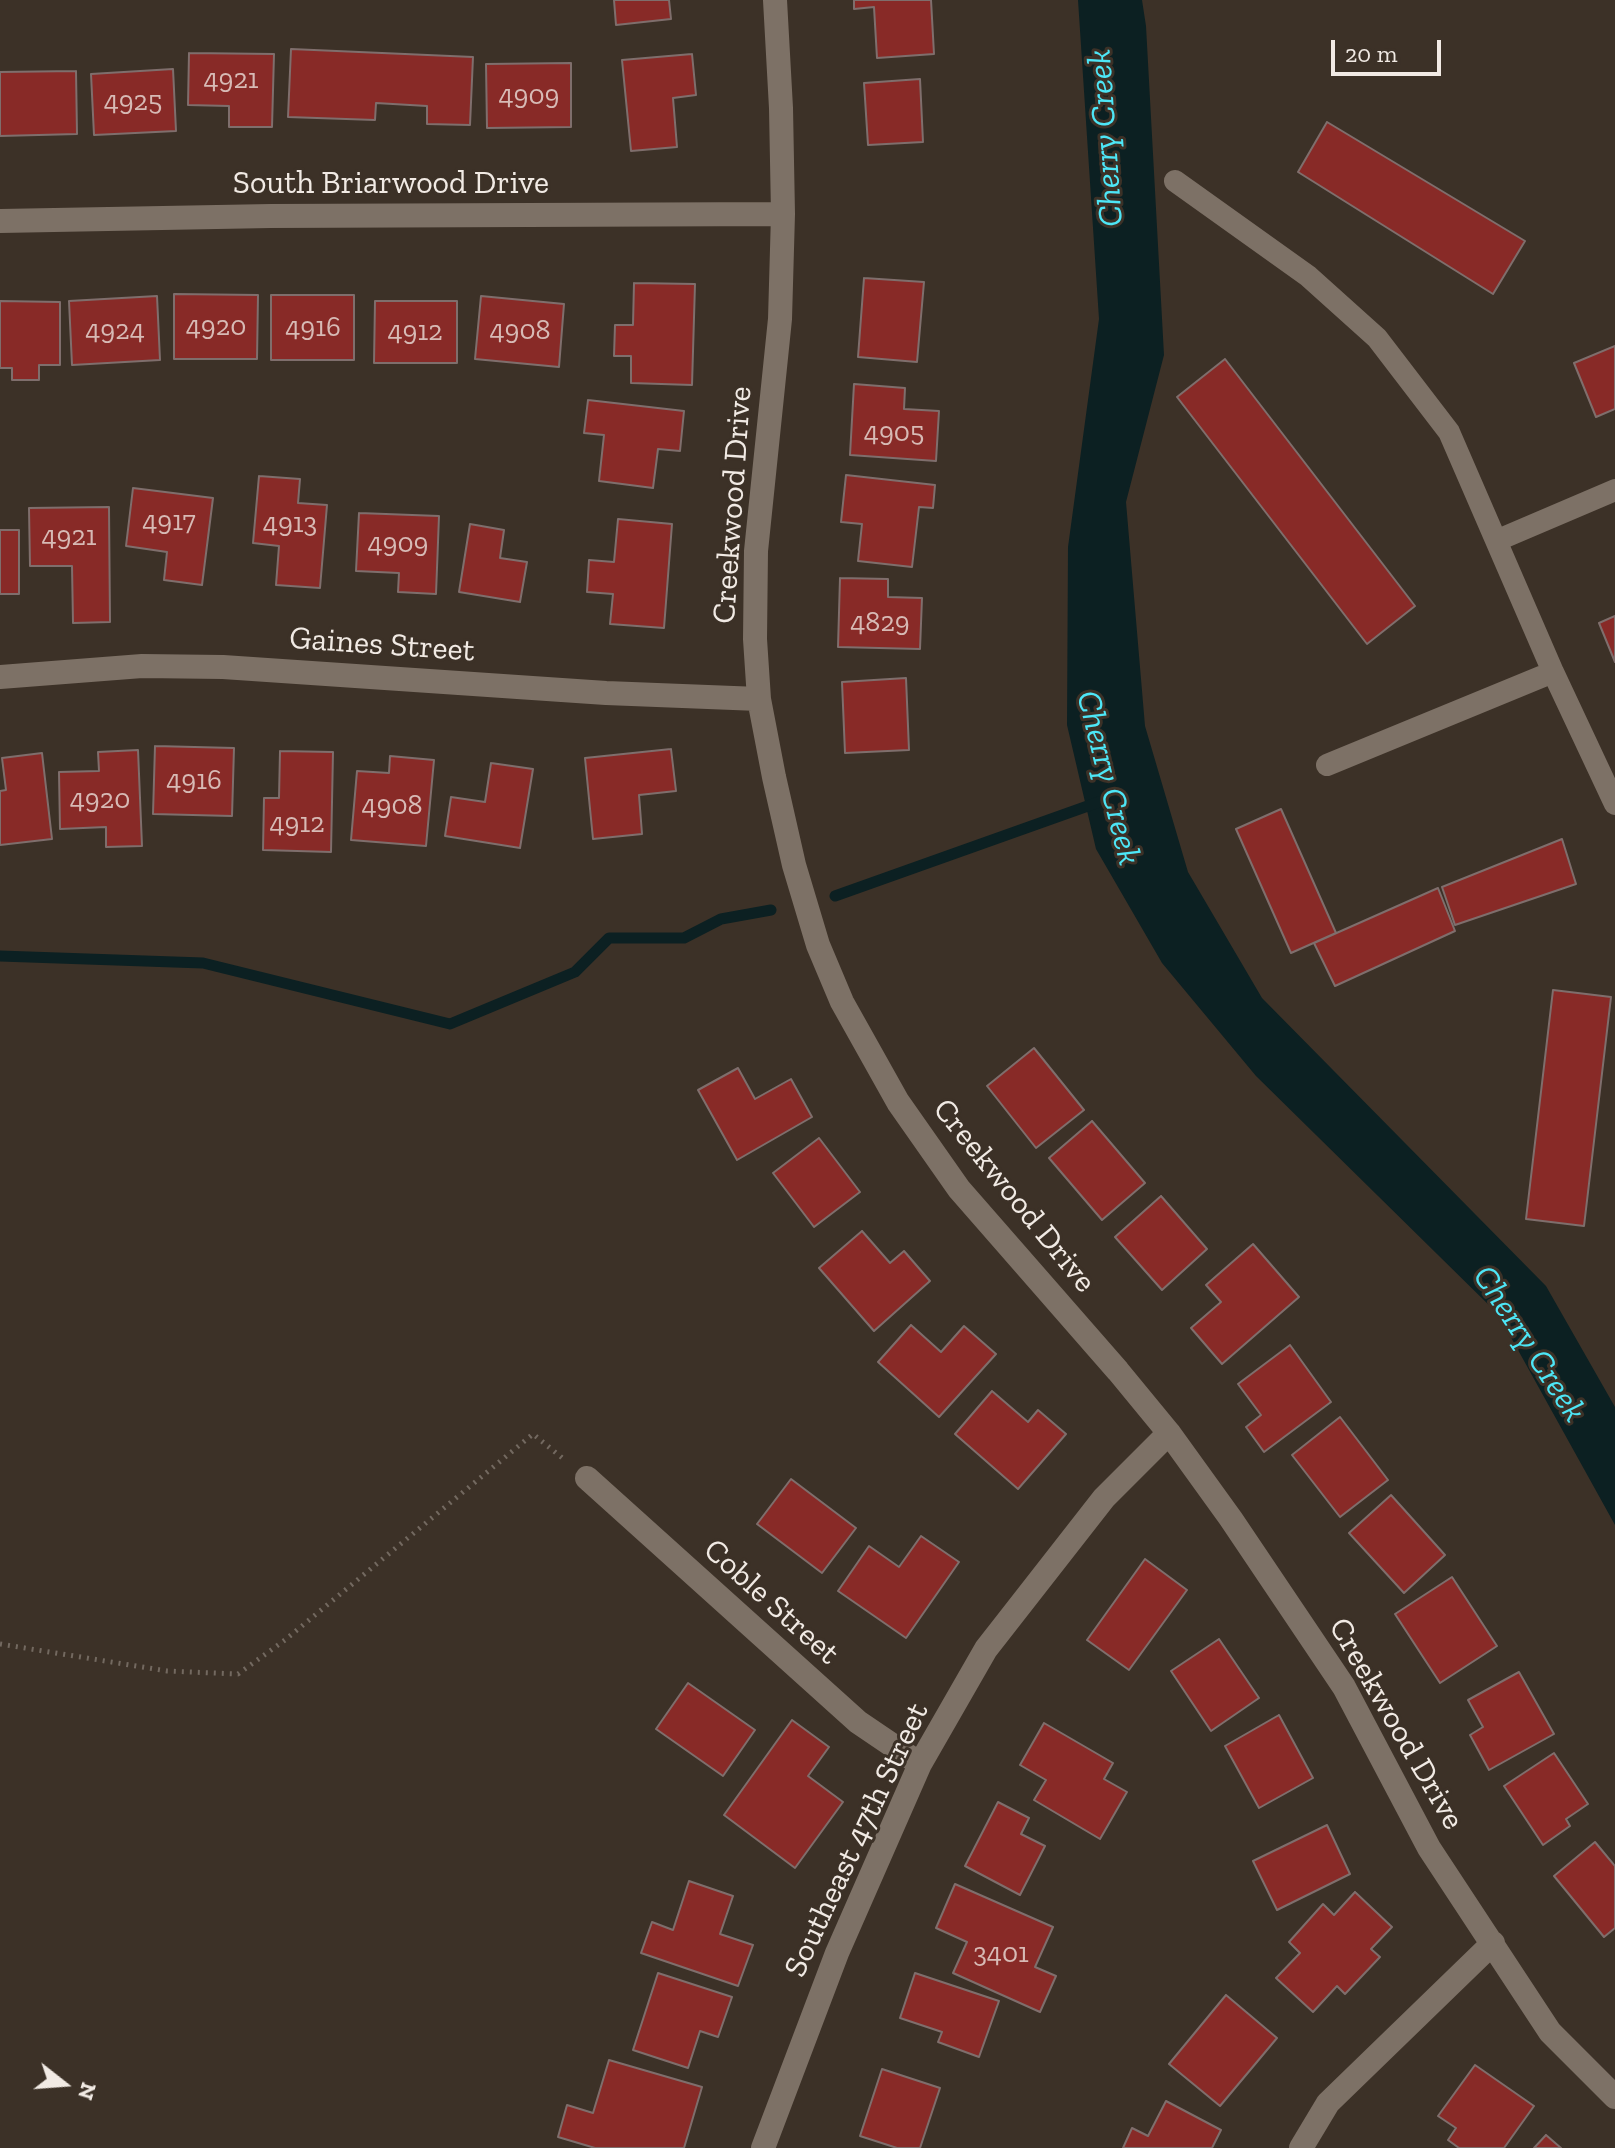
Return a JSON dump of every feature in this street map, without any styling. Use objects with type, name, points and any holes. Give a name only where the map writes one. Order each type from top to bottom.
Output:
[{"type":"street","name":"Creekwood Drive","points":[[775,0],[783,214],[780,319],[756,551],[755,639],[759,699],[774,777],[794,865],[818,945],[842,1002],[898,1102],[959,1189],[1118,1371],[1169,1433],[1231,1519],[1344,1687],[1429,1848],[1550,2032],[1615,2097]]},
{"type":"street","name":"South Briarwood Drive","points":[[0,221],[239,216],[783,214]]},
{"type":"street","name":"Gaines Street","points":[[0,677],[142,666],[223,667],[606,693],[759,699]]},
{"type":"street","name":"Southeast 47th Street","points":[[763,2148],[837,1953],[920,1764],[986,1649],[1104,1498],[1169,1433]]},
{"type":"street","name":"Coble Street","points":[[587,1478],[858,1722],[920,1764]]},
{"type":"street","points":[[1301,2148],[1328,2103],[1493,1943]]},
{"type":"lane","points":[[1175,181],[1308,276],[1377,338],[1449,432],[1553,672],[1615,804]]},
{"type":"lane","points":[[1498,540],[1615,490]]},
{"type":"lane","points":[[1327,765],[1553,672]]},
{"type":"path","points":[[0,1644],[167,1671],[238,1674],[285,1640],[533,1434],[587,1478]]},
{"type":"water","name":"Cherry Creek","points":[[1078,0],[1142,0],[1146,26],[1164,355],[1126,502],[1145,726],[1188,872],[1262,998],[1546,1286],[1615,1407],[1615,1525],[1498,1314],[1256,1076],[1162,963],[1096,849],[1067,725],[1068,547],[1099,319]]},
{"type":"building","points":[[614,0],[669,0],[671,19],[616,25]]},
{"type":"building","points":[[854,0],[931,0],[934,54],[877,58],[874,7],[854,9]]},
{"type":"building","points":[[291,49],[473,57],[470,125],[427,124],[427,106],[376,103],[375,120],[288,117]]},
{"type":"building","points":[[189,53],[274,54],[272,127],[229,127],[229,106],[188,105]]},
{"type":"building","points":[[692,54],[696,95],[673,98],[677,147],[631,151],[622,60]]},
{"type":"building","points":[[571,63],[571,127],[487,128],[486,64]]},
{"type":"building","points":[[173,69],[176,131],[94,135],[91,74]]},
{"type":"building","points":[[76,71],[77,134],[0,136],[0,72]]},
{"type":"building","points":[[920,79],[923,142],[868,145],[864,83]]},
{"type":"building","points":[[1327,122],[1525,241],[1493,294],[1298,172]]},
{"type":"building","points":[[864,278],[924,282],[917,362],[858,357]]},
{"type":"building","points":[[634,283],[695,284],[692,385],[631,383],[631,356],[614,356],[615,325],[633,325]]},
{"type":"building","points":[[174,294],[258,295],[257,359],[174,359]]},
{"type":"building","points":[[271,295],[354,295],[354,360],[271,360]]},
{"type":"building","points":[[157,296],[160,360],[72,365],[69,301]]},
{"type":"building","points":[[481,296],[564,304],[559,367],[475,359]]},
{"type":"building","points":[[0,301],[60,302],[60,365],[39,365],[39,380],[12,380],[12,368],[0,368]]},
{"type":"building","points":[[375,301],[457,301],[457,363],[374,363]]},
{"type":"building","points":[[1615,346],[1615,409],[1596,417],[1574,363]]},
{"type":"building","points":[[1225,359],[1415,606],[1367,644],[1177,397]]},
{"type":"building","points":[[854,384],[905,388],[904,409],[939,411],[936,461],[850,455]]},
{"type":"building","points":[[588,400],[684,411],[680,451],[658,449],[653,488],[599,481],[604,435],[584,433]]},
{"type":"building","points":[[846,475],[935,485],[933,508],[919,507],[912,567],[858,561],[862,524],[841,522]]},
{"type":"building","points":[[259,476],[300,479],[298,503],[327,505],[320,588],[276,585],[279,546],[253,543]]},
{"type":"building","points":[[133,488],[213,498],[202,585],[164,580],[167,552],[126,546]]},
{"type":"building","points":[[109,507],[110,622],[73,623],[72,566],[30,566],[29,508]]},
{"type":"building","points":[[359,513],[439,516],[436,594],[398,592],[399,573],[356,571]]},
{"type":"building","points":[[618,519],[672,524],[664,628],[610,624],[613,594],[587,592],[589,560],[614,562]]},
{"type":"building","points":[[470,524],[504,530],[500,558],[527,562],[520,602],[459,592]]},
{"type":"building","points":[[0,530],[19,530],[19,594],[0,594]]},
{"type":"building","points":[[840,578],[888,579],[888,597],[922,598],[920,649],[838,647]]},
{"type":"building","points":[[1615,616],[1615,662],[1599,623]]},
{"type":"building","points":[[906,678],[909,750],[845,753],[842,682]]},
{"type":"building","points":[[155,746],[234,748],[232,816],[153,814]]},
{"type":"building","points":[[671,749],[676,791],[639,795],[642,834],[593,839],[585,758]]},
{"type":"building","points":[[138,750],[142,846],[106,847],[106,827],[60,829],[59,772],[99,771],[98,752]]},
{"type":"building","points":[[280,751],[333,752],[331,852],[263,850],[264,798],[279,798]]},
{"type":"building","points":[[42,753],[52,839],[0,845],[0,791],[6,790],[2,758]]},
{"type":"building","points":[[390,756],[434,760],[426,846],[351,840],[357,771],[389,773]]},
{"type":"building","points":[[491,763],[533,769],[520,848],[445,836],[451,797],[485,802]]},
{"type":"building","points":[[1281,809],[1336,933],[1291,953],[1236,829]]},
{"type":"building","points":[[1562,839],[1576,884],[1455,925],[1442,887]]},
{"type":"building","points":[[1438,888],[1455,931],[1335,986],[1314,943]]},
{"type":"building","points":[[1553,990],[1611,997],[1584,1226],[1526,1219]]},
{"type":"building","points":[[1034,1048],[1084,1110],[1036,1148],[987,1086]]},
{"type":"building","points":[[738,1068],[755,1099],[791,1079],[812,1117],[737,1160],[698,1090]]},
{"type":"building","points":[[1092,1121],[1145,1183],[1102,1220],[1049,1158]]},
{"type":"building","points":[[819,1138],[860,1192],[814,1227],[773,1173]]},
{"type":"building","points":[[1161,1196],[1207,1249],[1162,1290],[1115,1237]]},
{"type":"building","points":[[862,1231],[890,1263],[904,1251],[930,1281],[874,1331],[819,1268]]},
{"type":"building","points":[[1253,1244],[1299,1297],[1222,1364],[1191,1328],[1221,1302],[1206,1285]]},
{"type":"building","points":[[911,1325],[941,1352],[964,1326],[996,1354],[939,1417],[878,1362]]},
{"type":"building","points":[[1290,1345],[1331,1402],[1264,1452],[1246,1427],[1261,1415],[1238,1384]]},
{"type":"building","points":[[992,1391],[1028,1422],[1038,1410],[1066,1434],[1018,1489],[955,1434]]},
{"type":"building","points":[[1340,1417],[1388,1480],[1340,1517],[1292,1455]]},
{"type":"building","points":[[791,1479],[856,1528],[822,1573],[757,1524]]},
{"type":"building","points":[[1391,1495],[1445,1555],[1404,1593],[1349,1533]]},
{"type":"building","points":[[921,1536],[959,1562],[906,1638],[838,1591],[869,1546],[899,1567]]},
{"type":"building","points":[[1145,1559],[1187,1590],[1129,1670],[1087,1640]]},
{"type":"building","points":[[1452,1577],[1497,1646],[1440,1683],[1395,1614]]},
{"type":"building","points":[[1219,1639],[1259,1698],[1211,1731],[1171,1671]]},
{"type":"building","points":[[1519,1672],[1554,1734],[1489,1770],[1470,1735],[1483,1727],[1468,1700]]},
{"type":"building","points":[[688,1683],[755,1730],[723,1776],[656,1729]]},
{"type":"building","points":[[1279,1715],[1313,1778],[1259,1808],[1225,1746]]},
{"type":"building","points":[[792,1720],[829,1747],[808,1776],[843,1802],[795,1868],[724,1815]]},
{"type":"building","points":[[1044,1723],[1113,1763],[1104,1779],[1127,1792],[1100,1839],[1034,1800],[1046,1780],[1020,1765]]},
{"type":"building","points":[[1554,1753],[1588,1804],[1566,1819],[1570,1826],[1543,1845],[1504,1786]]},
{"type":"building","points":[[998,1802],[1029,1818],[1021,1834],[1045,1846],[1020,1895],[965,1866]]},
{"type":"building","points":[[1327,1825],[1350,1874],[1277,1910],[1253,1861]]},
{"type":"building","points":[[1595,1842],[1615,1866],[1615,1928],[1604,1937],[1554,1876]]},
{"type":"building","points":[[689,1881],[733,1896],[720,1934],[753,1945],[738,1986],[641,1953],[652,1922],[673,1930]]},
{"type":"building","points":[[955,1884],[1053,1927],[1035,1967],[1056,1976],[1040,2012],[953,1973],[967,1942],[936,1928]]},
{"type":"building","points":[[1355,1892],[1392,1927],[1371,1949],[1380,1957],[1345,1994],[1337,1986],[1313,2012],[1276,1978],[1300,1953],[1289,1942],[1323,1904],[1334,1915]]},
{"type":"building","points":[[658,1973],[732,1997],[718,2037],[700,2031],[688,2068],[633,2050]]},
{"type":"building","points":[[915,1973],[999,2001],[979,2057],[938,2042],[942,2032],[900,2018]]},
{"type":"building","points":[[1226,1995],[1277,2038],[1220,2106],[1169,2064]]},
{"type":"building","points":[[609,2060],[702,2087],[684,2148],[595,2148],[558,2137],[567,2105],[593,2113]]},
{"type":"building","points":[[1475,2065],[1534,2106],[1504,2148],[1459,2148],[1448,2140],[1456,2128],[1438,2116]]},
{"type":"building","points":[[882,2069],[940,2088],[920,2148],[897,2148],[860,2136]]},
{"type":"building","points":[[1166,2101],[1221,2130],[1212,2148],[1123,2148],[1132,2128],[1148,2136]]},
{"type":"building","points":[[1546,2135],[1561,2148],[1534,2148]]},
{"type":"waterway","name":"Cherry Creek","points":[[835,896],[1099,802]]},
{"type":"waterway","points":[[0,956],[203,963],[450,1024],[575,972],[609,938],[684,938],[721,919],[771,910]]}]
